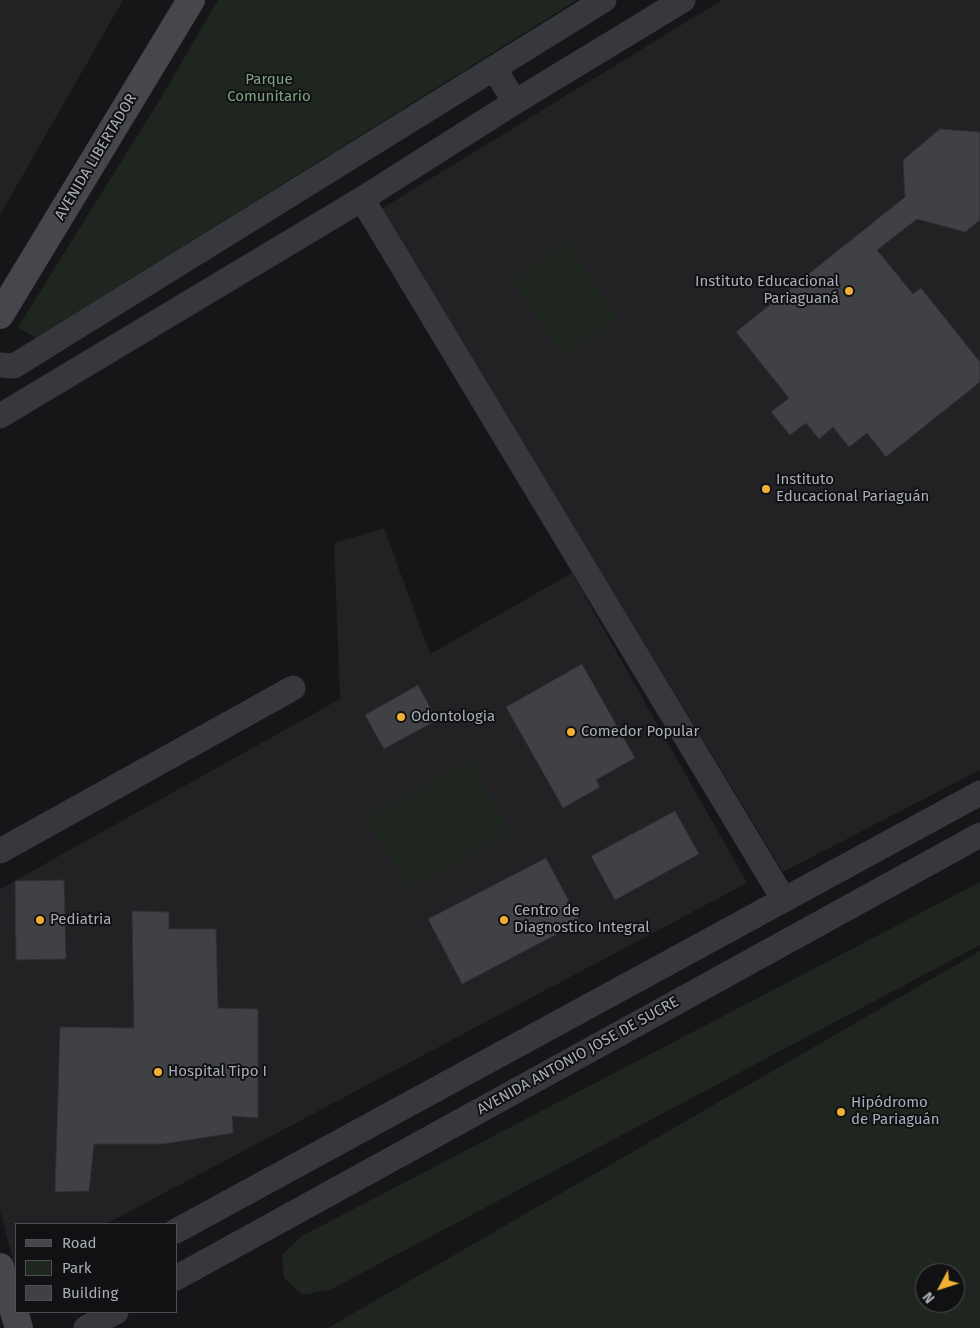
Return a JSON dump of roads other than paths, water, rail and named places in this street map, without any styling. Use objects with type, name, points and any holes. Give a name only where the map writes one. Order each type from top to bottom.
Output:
[{"type":"main road","name":"AVENIDA LIBERTADOR","points":[[0,314],[191,0]]},
{"type":"main road","points":[[0,1267],[15,1302]]},
{"type":"street","points":[[0,365],[14,366],[604,0]]},
{"type":"street","points":[[0,416],[362,199],[515,102],[683,0]]},
{"type":"street","points":[[494,68],[515,102]]},
{"type":"street","points":[[362,199],[784,900]]},
{"type":"street","points":[[0,851],[293,688]]},
{"type":"street","points":[[178,1230],[980,793]]},
{"type":"street","name":"AVENIDA ANTONIO JOSE DE SUCRE","points":[[178,1277],[980,834]]},
{"type":"street","points":[[86,1328],[114,1313]]},
{"type":"place","name":"Instituto Educacional Pariaguaná","points":[[849,291]]},
{"type":"place","name":"Instituto Educacional Pariaguán","points":[[766,489]]},
{"type":"place","name":"Odontologia","points":[[401,717]]},
{"type":"place","name":"Comedor Popular","points":[[571,732]]},
{"type":"place","name":"Pediatria","points":[[40,920]]},
{"type":"place","name":"Centro de Diagnostico Integral","points":[[504,920]]},
{"type":"place","name":"Hospital Tipo I","points":[[158,1072]]},
{"type":"place","name":"Hipódromo de Pariaguán","points":[[841,1112]]},
{"type":"park label","name":"Parque Comunitario","points":[[269,88]]}]
